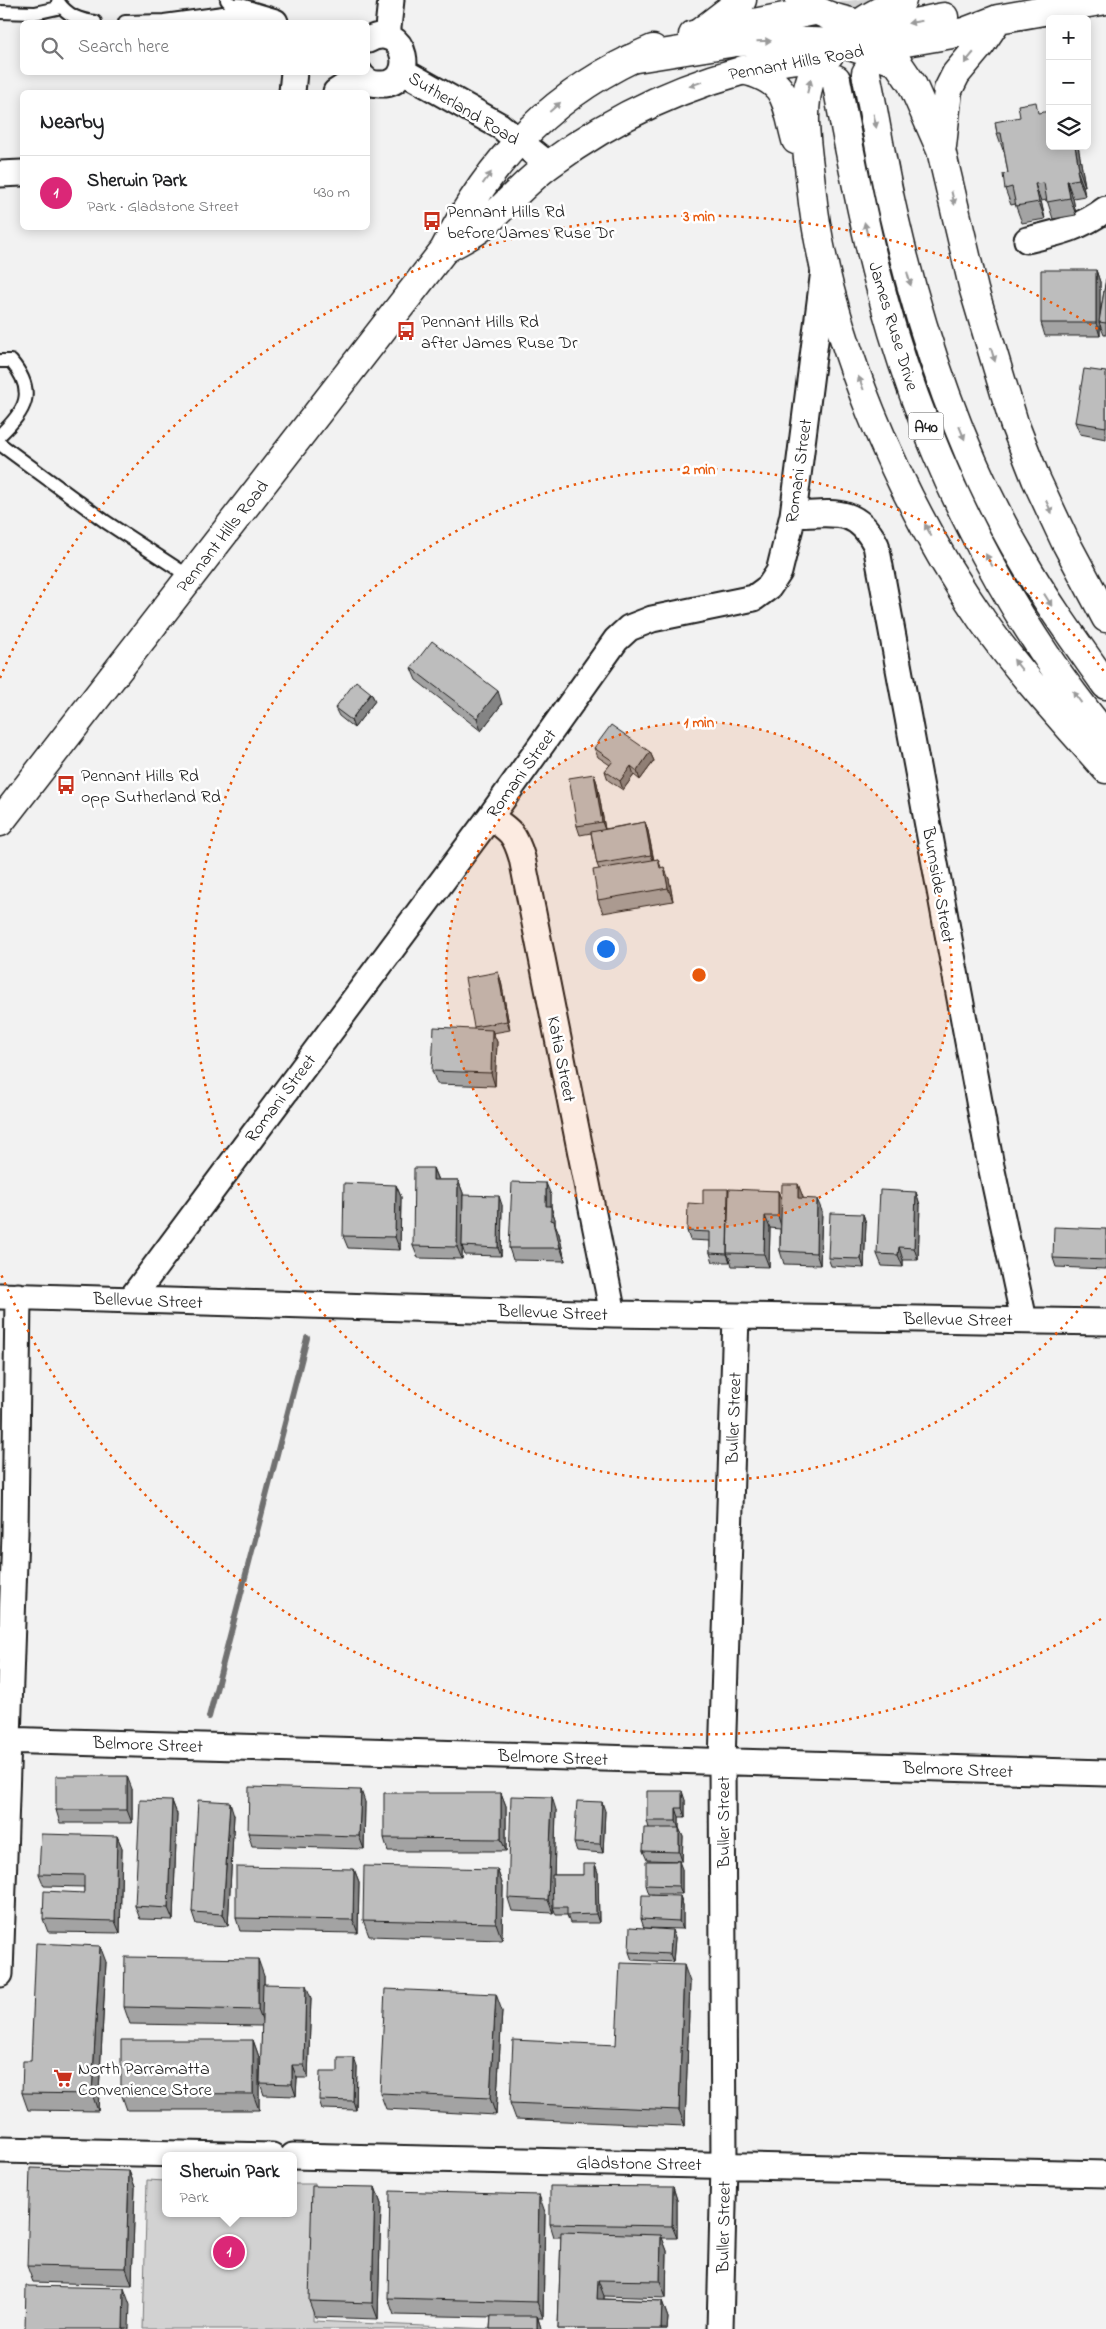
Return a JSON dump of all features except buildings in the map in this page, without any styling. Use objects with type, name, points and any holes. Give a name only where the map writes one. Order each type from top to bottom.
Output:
[{"type":"main road","points":[[699,33],[742,0]]},
{"type":"main road","points":[[902,0],[851,35],[818,67],[812,76],[806,106],[806,139],[813,204],[824,268],[847,346],[878,428],[916,509],[951,573],[984,622],[1032,683],[1106,769]]},
{"type":"main road","points":[[630,59],[736,42],[851,35],[887,26],[960,14],[998,19],[1106,0]]},
{"type":"main road","name":"Pennant Hills Road","points":[[0,822],[444,250],[462,214],[490,174],[519,139],[557,104],[577,89],[630,59],[699,33],[807,5],[851,35]]},
{"type":"main road","points":[[941,150],[948,90],[956,74],[981,44],[998,19]]},
{"type":"main road","points":[[851,35],[897,62],[912,84],[941,150],[974,290],[1014,423],[1036,479],[1065,541],[1106,618]]},
{"type":"main road","name":"Pennant Hills Road","points":[[444,250],[481,228],[549,165],[606,127],[640,108],[679,90],[743,70],[786,60],[851,35]]},
{"type":"main road","name":"James Ruse Drive","points":[[851,35],[910,283],[936,369],[992,502],[1022,559],[1064,625],[1106,685]]},
{"type":"main road","name":"James Ruse Drive","points":[[851,35],[876,272],[896,344],[948,483],[1018,610],[1054,666],[1106,736]]},
{"type":"main road","points":[[743,70],[764,75],[772,80],[785,98],[813,204]]},
{"type":"street","points":[[361,75],[368,81],[383,84],[391,82],[402,71],[404,55],[395,41],[377,38],[391,0]]},
{"type":"street","points":[[232,5],[270,20]]},
{"type":"street","name":"Sutherland Road","points":[[402,71],[500,126],[519,139],[549,165]]},
{"type":"street","points":[[292,90],[294,75]]},
{"type":"street","points":[[339,90],[359,75]]},
{"type":"street","points":[[0,174],[20,174]]},
{"type":"street","points":[[1027,240],[1066,230],[1090,221],[1106,209]]},
{"type":"street","name":"Romani Street","points":[[131,1299],[490,817],[616,640],[629,628],[652,619],[754,598],[769,587],[779,572],[793,516],[824,268]]},
{"type":"street","name":"Burnside Street","points":[[793,516],[841,514],[856,519],[869,530],[876,545],[991,1166],[1024,1320]]},
{"type":"street","name":"Katia Street","points":[[490,817],[509,829],[517,840],[522,858],[613,1314]]},
{"type":"street","points":[[0,1974],[9,1296]]},
{"type":"street","name":"Bellevue Street","points":[[9,1296],[613,1314],[1106,1322]]},
{"type":"street","name":"Buller Street","points":[[720,2329],[724,2165],[722,1762],[736,1316]]},
{"type":"street","name":"Belmore Street","points":[[4,1740],[1106,1773]]},
{"type":"street","points":[[0,2150],[162,2154]]},
{"type":"street","name":"Gladstone Street","points":[[297,2156],[1106,2174]]},
{"type":"lane","points":[[0,12],[35,13],[59,4],[79,20]]},
{"type":"lane","points":[[168,20],[232,5]]},
{"type":"lane","points":[[0,360],[11,360],[20,371],[25,389],[26,403],[12,423],[0,435]]},
{"type":"lane","points":[[0,444],[99,516],[190,577]]},
{"type":"shaded area","points":[[147,2180],[162,2181],[162,2217],[297,2217],[297,2184],[315,2184],[313,2321],[490,2329],[143,2329]]},
{"type":"waterway","points":[[209,1717],[307,1338]]},
{"type":"tunnel","points":[[855,0],[862,45]]},
{"type":"place","name":"Pennant Hills Rd before James Ruse Dr","points":[[432,221]]},
{"type":"place","name":"Pennant Hills Rd after James Ruse Dr","points":[[406,331]]},
{"type":"place","name":"Pennant Hills Rd opp Sutherland Rd","points":[[66,785]]},
{"type":"place","name":"North Parramatta Convenience Store","points":[[63,2078]]},
{"type":"place","name":"Sherwin Park","points":[[229,2252]]}]
